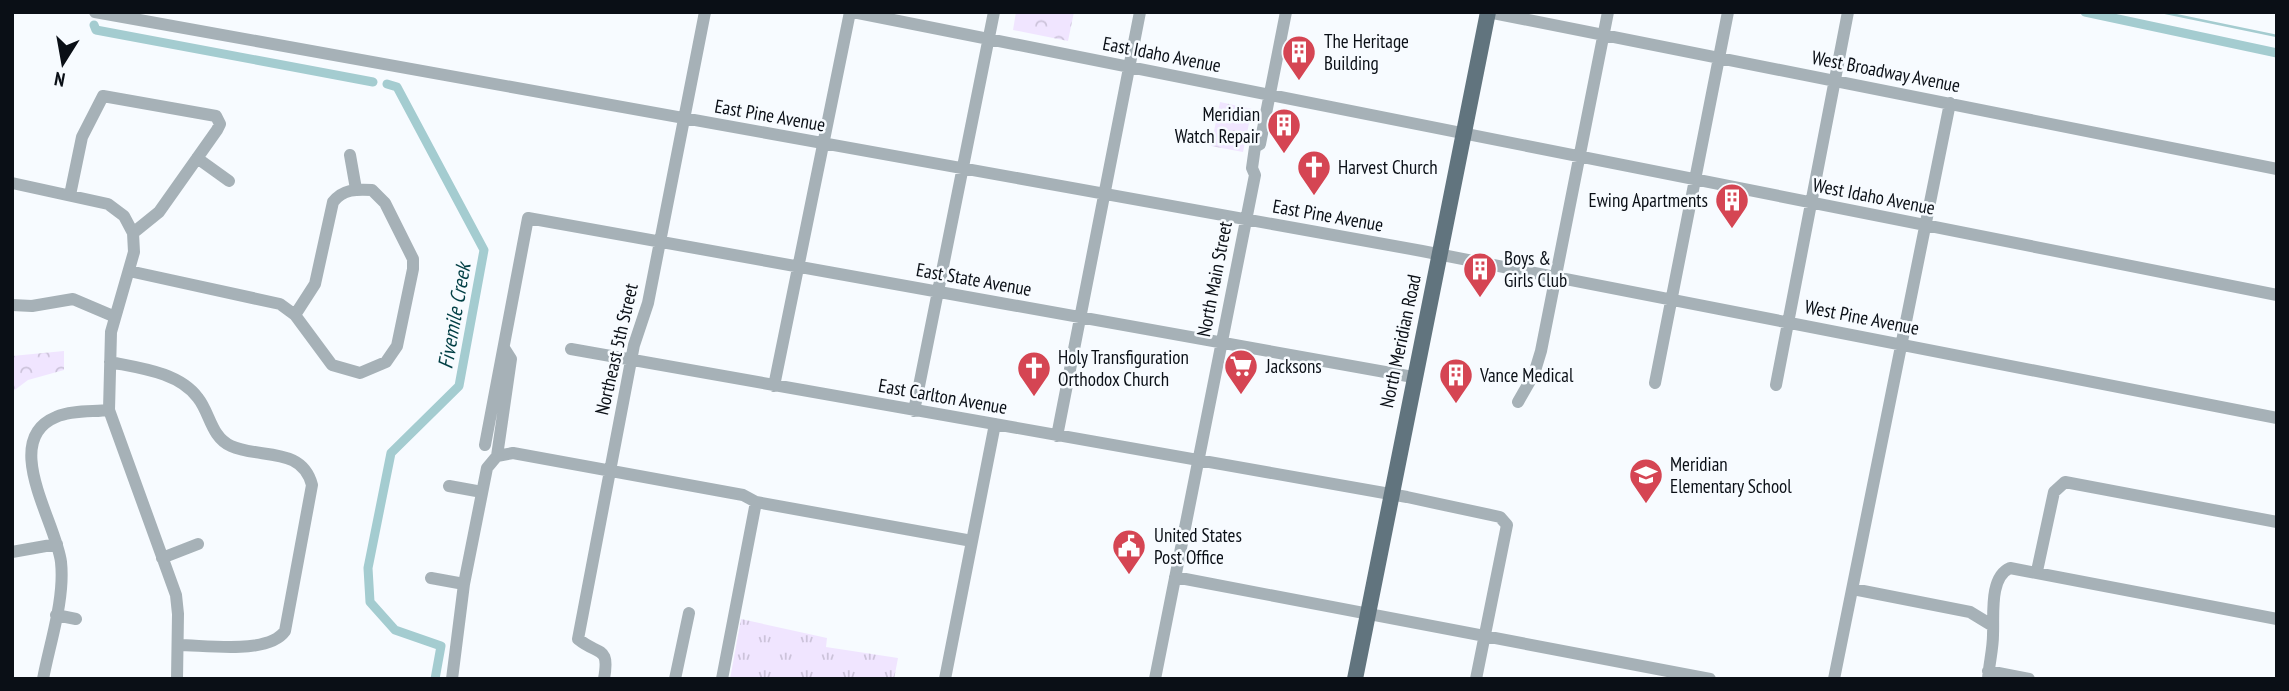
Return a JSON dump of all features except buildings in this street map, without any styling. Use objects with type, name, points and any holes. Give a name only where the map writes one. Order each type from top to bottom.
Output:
[{"type":"main road","name":"North Meridian Road","points":[[1355,679],[1413,377],[1488,12]]},
{"type":"street","name":"East Pine Avenue","points":[[95,12],[1439,254]]},
{"type":"street","name":"Northeast 5th Street","points":[[604,679],[607,660],[603,651],[578,639],[632,360],[648,303],[682,118],[705,12]]},
{"type":"street","name":"East Idaho Avenue","points":[[851,12],[1464,135]]},
{"type":"street","points":[[774,386],[851,12]]},
{"type":"street","points":[[914,411],[994,12]]},
{"type":"street","points":[[1057,436],[1140,12]]},
{"type":"street","name":"North Main Street","points":[[1155,679],[1255,174],[1260,170],[1264,149],[1260,144],[1286,12]]},
{"type":"street","name":"West Broadway Avenue","points":[[1488,12],[2277,169]]},
{"type":"street","points":[[1518,402],[1534,374],[1541,351],[1608,12]]},
{"type":"street","points":[[1655,383],[1728,12]]},
{"type":"street","points":[[1776,385],[1848,12]]},
{"type":"street","points":[[70,195],[82,137],[103,96],[216,116],[219,119],[217,130],[159,212],[133,233]]},
{"type":"street","points":[[1834,679],[1950,103]]},
{"type":"street","name":"West Idaho Avenue","points":[[1464,135],[2277,295]]},
{"type":"street","points":[[350,155],[356,189]]},
{"type":"street","points":[[197,158],[229,181]]},
{"type":"street","points":[[12,183],[108,204],[124,216],[133,233],[134,252],[113,316],[109,410],[178,605],[177,679]]},
{"type":"street","points":[[129,271],[271,300],[295,315],[332,365],[350,372],[369,371],[386,362],[397,346],[413,259],[380,195],[372,190],[356,189],[339,195],[333,202],[315,284],[295,315]]},
{"type":"street","name":"East State Avenue","points":[[504,348],[528,218],[1413,377]]},
{"type":"street","name":"West Pine Avenue","points":[[1439,254],[2277,418]]},
{"type":"street","points":[[12,305],[32,306],[73,299],[113,316]]},
{"type":"street","points":[[485,445],[504,348]]},
{"type":"street","points":[[452,679],[464,584],[482,492],[487,468],[497,456],[511,359],[504,348]]},
{"type":"street","name":"East Carlton Avenue","points":[[571,349],[1390,496],[1504,520],[1507,525],[1485,635]]},
{"type":"street","points":[[110,362],[170,377],[198,398],[223,441],[239,449],[289,458],[315,471],[285,631],[271,644],[178,645]]},
{"type":"street","points":[[43,679],[62,573],[57,544],[32,471],[31,444],[40,428],[55,417],[109,410]]},
{"type":"street","points":[[945,679],[995,424]]},
{"type":"street","points":[[497,456],[513,453],[610,470],[743,495],[756,502],[972,541]]},
{"type":"street","points":[[2037,571],[2054,492],[2059,484],[2084,484],[2277,522]]},
{"type":"street","points":[[449,486],[482,492]]},
{"type":"street","points":[[722,679],[756,502]]},
{"type":"street","points":[[12,552],[57,544]]},
{"type":"street","points":[[162,558],[198,544]]},
{"type":"street","points":[[2029,679],[1988,675],[1998,580],[2004,571],[2017,568],[2037,571],[2277,619]]},
{"type":"street","points":[[1175,577],[1710,679]]},
{"type":"street","points":[[431,578],[464,584]]},
{"type":"street","points":[[1853,589],[1970,612],[1993,626]]},
{"type":"street","points":[[675,679],[689,613]]},
{"type":"street","points":[[55,615],[76,619]]},
{"type":"street","points":[[1476,679],[1485,635]]},
{"type":"green space","points":[[1016,12],[1074,12],[1068,41],[1013,30]]},
{"type":"green space","points":[[1220,102],[1252,109],[1243,152],[1211,146]]},
{"type":"green space","points":[[64,351],[64,370],[28,380],[12,392],[12,356]]},
{"type":"green space","points":[[741,619],[827,638],[826,647],[898,658],[894,679],[730,679]]},
{"type":"waterway","points":[[2085,12],[2277,53]]},
{"type":"waterway","points":[[2161,12],[2277,36]]},
{"type":"waterway","name":"Fivemile Creek","points":[[94,25],[96,30],[373,82]]},
{"type":"waterway","name":"Fivemile Creek","points":[[387,84],[397,87],[484,250],[459,386],[391,453],[368,568],[370,602],[395,630],[441,646],[435,679]]},
{"type":"place","name":"The Heritage Building","points":[[1299,82]]},
{"type":"place","name":"Meridian Watch Repair","points":[[1284,155]]},
{"type":"place","name":"Harvest Church","points":[[1314,197]]},
{"type":"place","name":"Ewing Apartments","points":[[1732,230]]},
{"type":"place","name":"Boys & Girls Club","points":[[1480,299]]},
{"type":"place","name":"Jacksons","points":[[1241,396]]},
{"type":"place","name":"Holy Transfiguration Orthodox Church","points":[[1034,398]]},
{"type":"place","name":"Vance Medical","points":[[1456,405]]},
{"type":"place","name":"Meridian Elementary School","points":[[1646,505]]},
{"type":"place","name":"United States Post Office","points":[[1129,576]]}]
